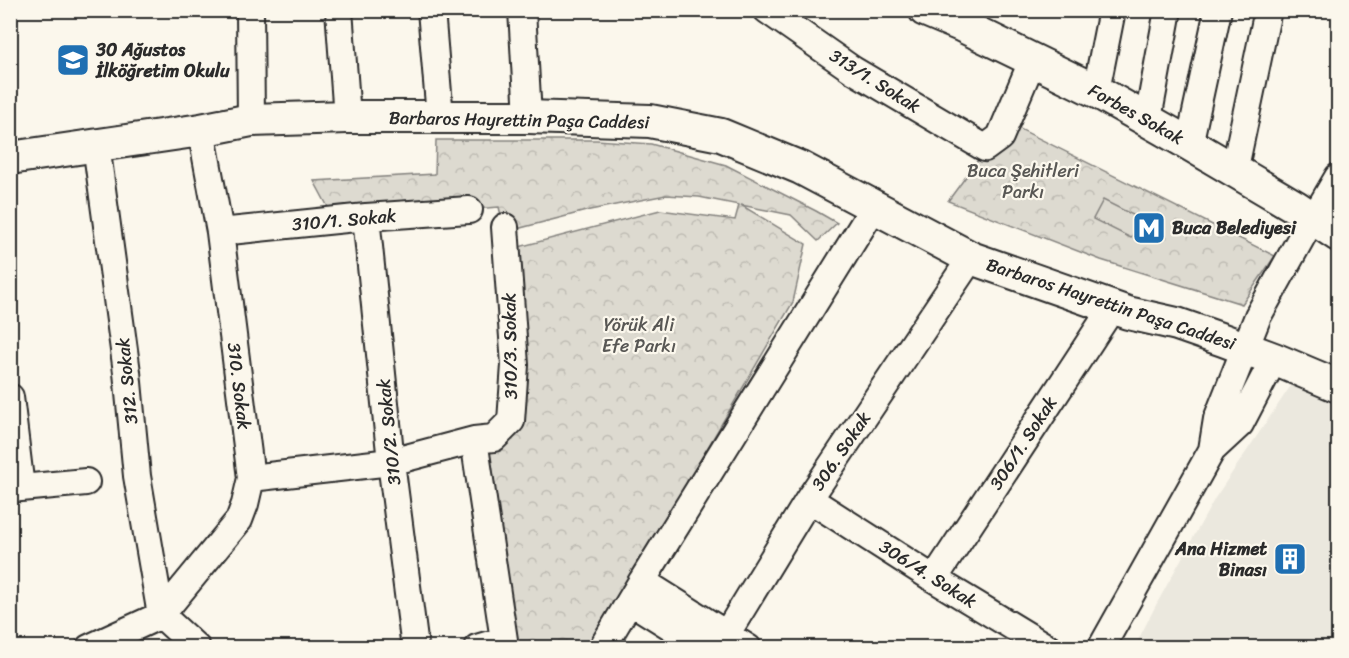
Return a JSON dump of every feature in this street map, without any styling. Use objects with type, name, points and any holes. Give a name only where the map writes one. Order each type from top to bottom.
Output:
[{"type":"main road","name":"Forbes Sokak","points":[[925,10],[964,15],[1046,52],[1186,142],[1323,222]]},
{"type":"main road","name":"Forbes Sokak","points":[[964,15],[1033,59],[1150,108],[1192,131],[1236,158],[1323,222]]},
{"type":"main road","name":"Barbaros Hayrettin Paşa Caddesi","points":[[10,158],[201,130],[251,120],[347,117],[528,117],[650,121],[722,135],[801,168],[971,258],[1112,308],[1177,324],[1260,353],[1338,386]]},
{"type":"street","points":[[250,10],[251,120]]},
{"type":"street","points":[[339,10],[347,117]]},
{"type":"street","points":[[431,10],[440,117]]},
{"type":"street","points":[[522,10],[528,117]]},
{"type":"street","name":"313/1. Sokak","points":[[767,10],[853,70],[985,148],[1000,137],[1033,59]]},
{"type":"street","points":[[1097,86],[1112,10]]},
{"type":"street","points":[[1150,108],[1168,10]]},
{"type":"street","points":[[1192,131],[1218,10]]},
{"type":"street","points":[[1236,158],[1268,10]]},
{"type":"street","name":"310. Sokak","points":[[161,615],[239,520],[251,478],[220,232],[201,130]]},
{"type":"street","name":"312. Sokak","points":[[96,145],[127,372],[136,476],[161,615]]},
{"type":"street","points":[[1101,648],[1212,450],[1217,419],[1260,353],[1258,316],[1323,222],[1338,177]]},
{"type":"street","points":[[602,648],[874,207]]},
{"type":"street","name":"310/1. Sokak","points":[[220,232],[366,217],[469,210]]},
{"type":"street","name":"310/2. Sokak","points":[[366,217],[391,462],[415,648]]},
{"type":"street","name":"310/3. Sokak","points":[[251,478],[391,462],[494,438],[511,421],[514,365],[505,227]]},
{"type":"street","name":"306. Sokak","points":[[717,643],[809,499],[971,258]]},
{"type":"street","name":"306/1. Sokak","points":[[934,579],[1112,308]]},
{"type":"street","points":[[10,397],[16,488],[86,482]]},
{"type":"street","points":[[474,441],[504,640],[477,648]]},
{"type":"street","name":"306/4. Sokak","points":[[809,499],[1048,648]]},
{"type":"street","points":[[636,591],[717,643],[748,648]]},
{"type":"street","points":[[89,648],[161,615],[197,648]]},
{"type":"shaded area","points":[[1296,378],[1338,399],[1338,647],[1134,648],[1215,498]]},
{"type":"green space","name":"Buca Şehitleri Parkı","points":[[1006,122],[1275,256],[1242,304],[1101,260],[948,201]]},
{"type":"green space","name":"Yörük Ali Efe Parkı","points":[[436,140],[597,140],[651,144],[726,165],[837,223],[818,241],[791,215],[741,205],[806,244],[793,302],[599,633],[584,647],[516,647],[510,615],[488,455],[521,428],[511,249],[660,210],[735,220],[739,205],[699,197],[666,195],[590,210],[505,232],[499,207],[335,220],[314,181],[435,174]]},
{"type":"green space","points":[[1103,200],[1141,219],[1131,238],[1093,219]]},
{"type":"place","name":"30 Ağustos İlköğretim Okulu","points":[[73,60]]},
{"type":"place","name":"Buca Belediyesi","points":[[1149,228]]},
{"type":"place","name":"Ana Hizmet Binası","points":[[1290,559]]}]
